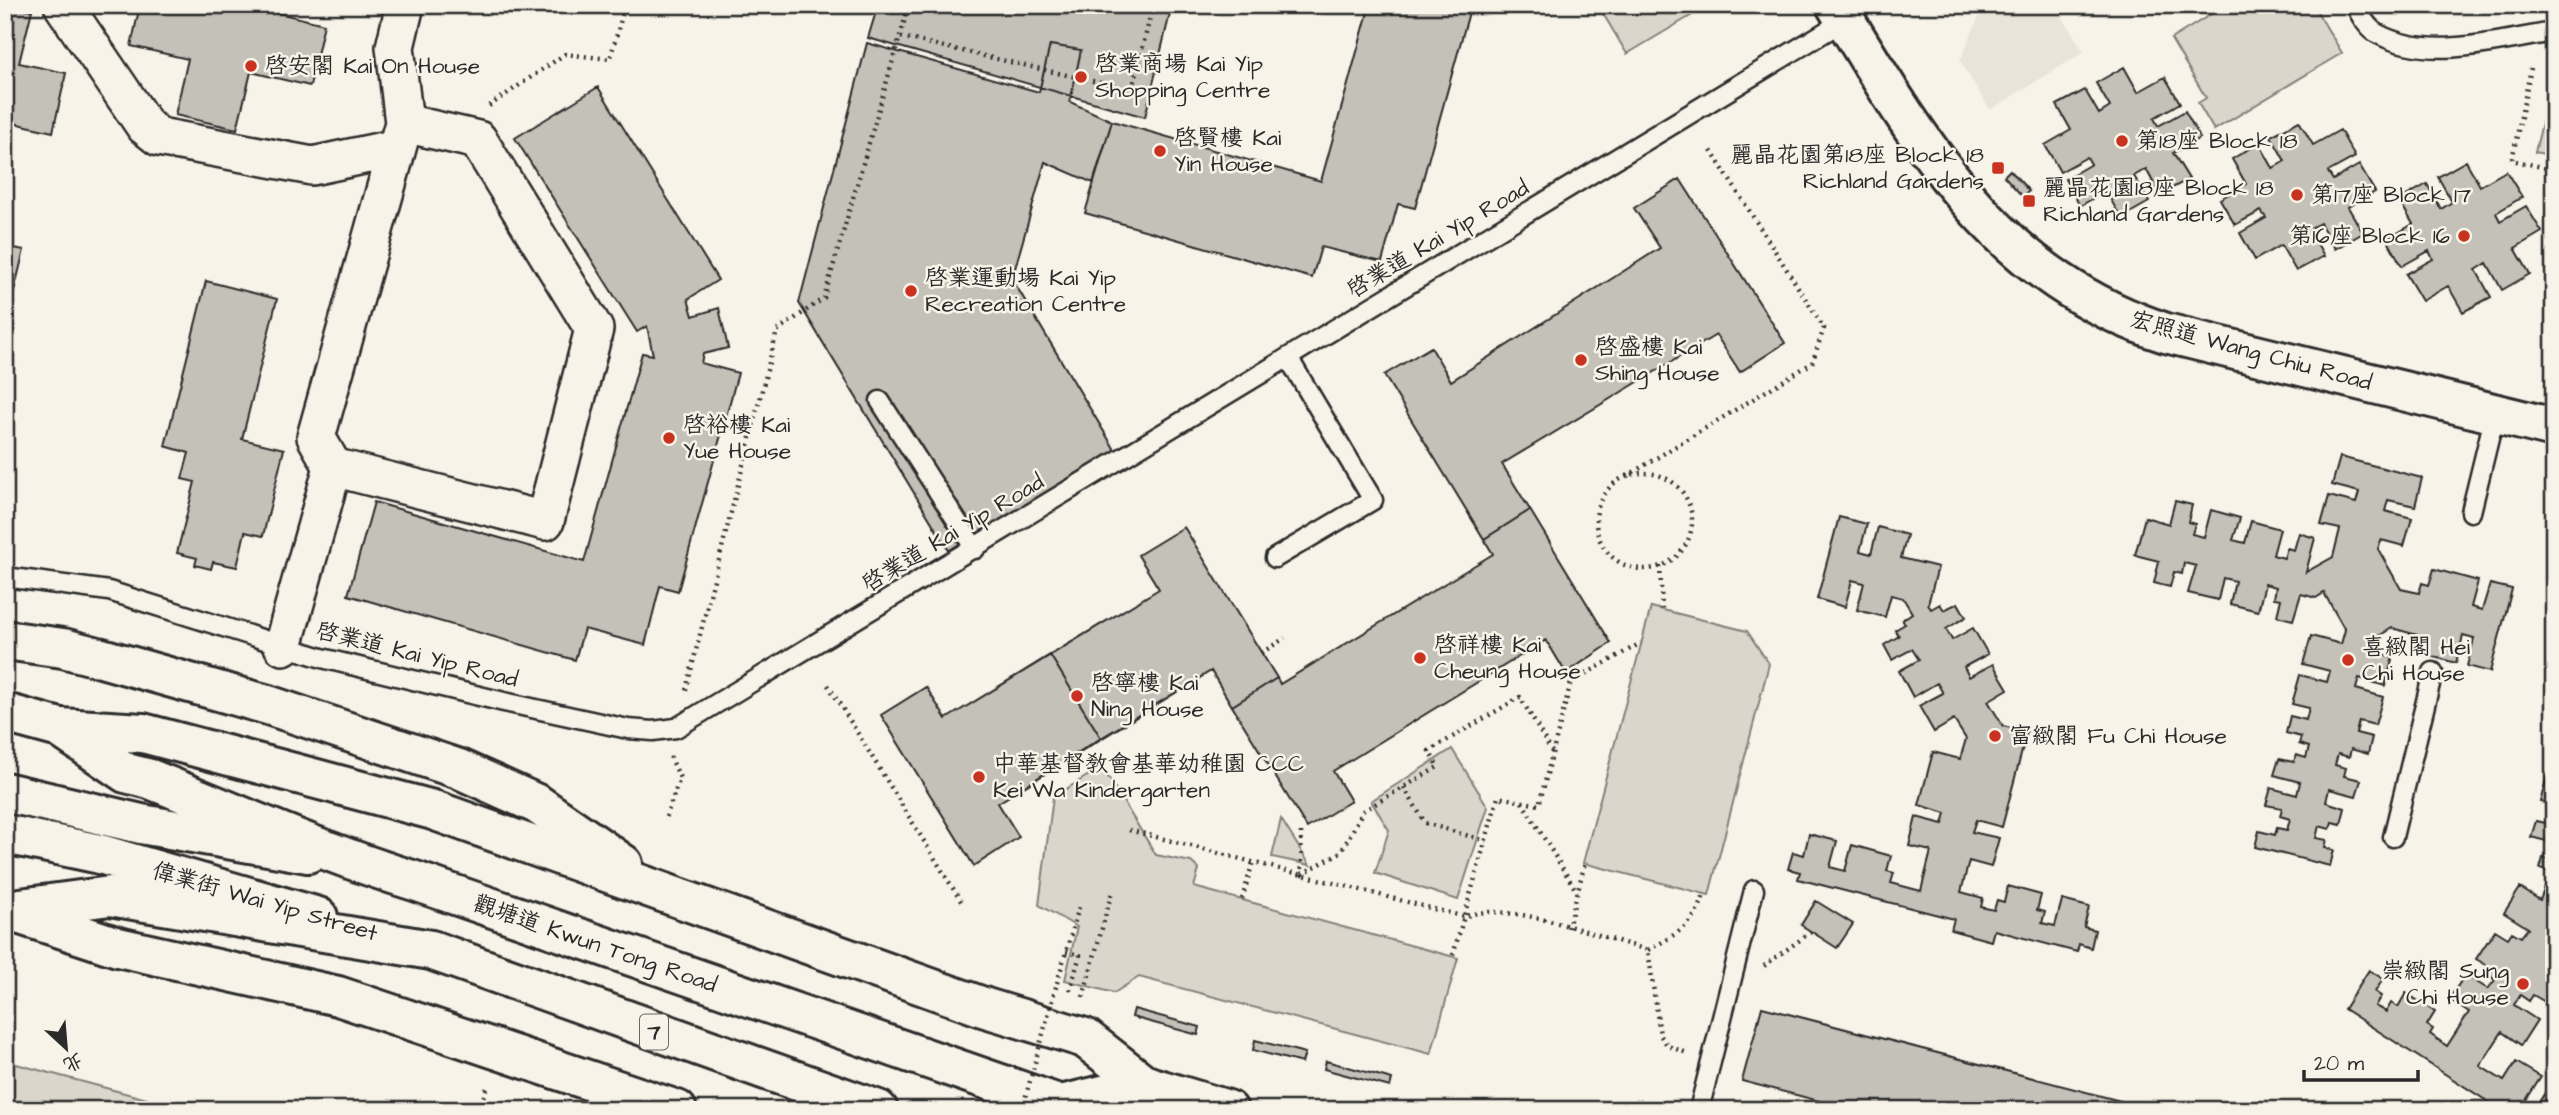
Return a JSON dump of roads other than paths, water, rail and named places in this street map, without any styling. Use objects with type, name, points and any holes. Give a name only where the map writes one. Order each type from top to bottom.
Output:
[{"type":"main road","name":"宏照道 Wang Chiu Road","points":[[1841,13],[1930,155],[1967,201],[2026,258],[2084,298],[2138,324],[2166,333],[2554,428]]},
{"type":"main road","points":[[5,640],[63,648],[268,705],[459,769],[537,804],[589,838],[649,885]]},
{"type":"main road","name":"觀塘道 Kwun Tong Road","points":[[5,713],[60,727],[143,733],[433,810],[649,885],[986,1008],[1085,1038],[1145,1085],[1228,1110]]},
{"type":"main road","name":"觀塘道 Kwun Tong Road","points":[[60,727],[126,773],[150,779],[291,835],[339,858],[415,881],[1061,1105],[1145,1085]]},
{"type":"main road","name":"偉業街 Wai Yip Street","points":[[5,792],[141,824],[339,858]]},
{"type":"main road","name":"偉業街 Wai Yip Street","points":[[5,834],[100,854],[431,950]]},
{"type":"main road","name":"7","points":[[7,911],[110,896],[431,950],[878,1110]]},
{"type":"main road","points":[[7,911],[118,947],[338,996],[677,1110]]},
{"type":"street","points":[[63,5],[145,126],[159,137],[312,166],[400,135],[448,134],[478,140],[594,329],[545,521],[333,467]]},
{"type":"street","points":[[283,646],[333,467],[316,437],[400,135],[395,47],[405,5]]},
{"type":"lane","points":[[2355,5],[2365,22],[2377,34],[2404,44],[2436,49],[2554,32]]},
{"type":"lane","name":"啓業道 Kai Yip Road","points":[[5,577],[109,591],[283,646],[478,696],[614,726],[653,731],[676,728],[1289,359],[1841,13]]},
{"type":"lane","points":[[1275,558],[1373,500],[1289,359]]},
{"type":"lane","points":[[880,401],[975,549]]},
{"type":"lane","points":[[2471,512],[2496,414]]},
{"type":"lane","points":[[2393,837],[2433,672]]},
{"type":"lane","points":[[1699,1110],[1754,890]]},
{"type":"place","name":"啓安閣 Kai On House","points":[[251,66]]},
{"type":"place","name":"啓業商場 Kai Yip Shopping Centre","points":[[1081,77]]},
{"type":"place","name":"第18座 Block 18","points":[[2122,141]]},
{"type":"place","name":"啓賢樓 Kai Yin House","points":[[1160,151]]},
{"type":"place","name":"麗晶花園第18座 Block 18 Richland Gardens","points":[[1998,168]]},
{"type":"place","name":"第17座 Block 17","points":[[2297,195]]},
{"type":"place","name":"麗晶花園18座 Block 18 Richland Gardens","points":[[2029,201]]},
{"type":"place","name":"第16座 Block 16","points":[[2464,236]]},
{"type":"place","name":"啓業運動場 Kai Yip Recreation Centre","points":[[911,291]]},
{"type":"place","name":"啓盛樓 Kai Shing House","points":[[1581,360]]},
{"type":"place","name":"啓裕樓 Kai Yue House","points":[[669,438]]},
{"type":"place","name":"啓祥樓 Kai Cheung House","points":[[1420,658]]},
{"type":"place","name":"喜緻閣 Hei Chi House","points":[[2348,660]]},
{"type":"place","name":"啓寧樓 Kai Ning House","points":[[1077,696]]},
{"type":"place","name":"富緻閣 Fu Chi House","points":[[1995,736]]},
{"type":"place","name":"中華基督教會基華幼稚園 CCC Kei Wa Kindergarten","points":[[979,777]]},
{"type":"place","name":"崇緻閣 Sung Chi House","points":[[2523,984]]}]
